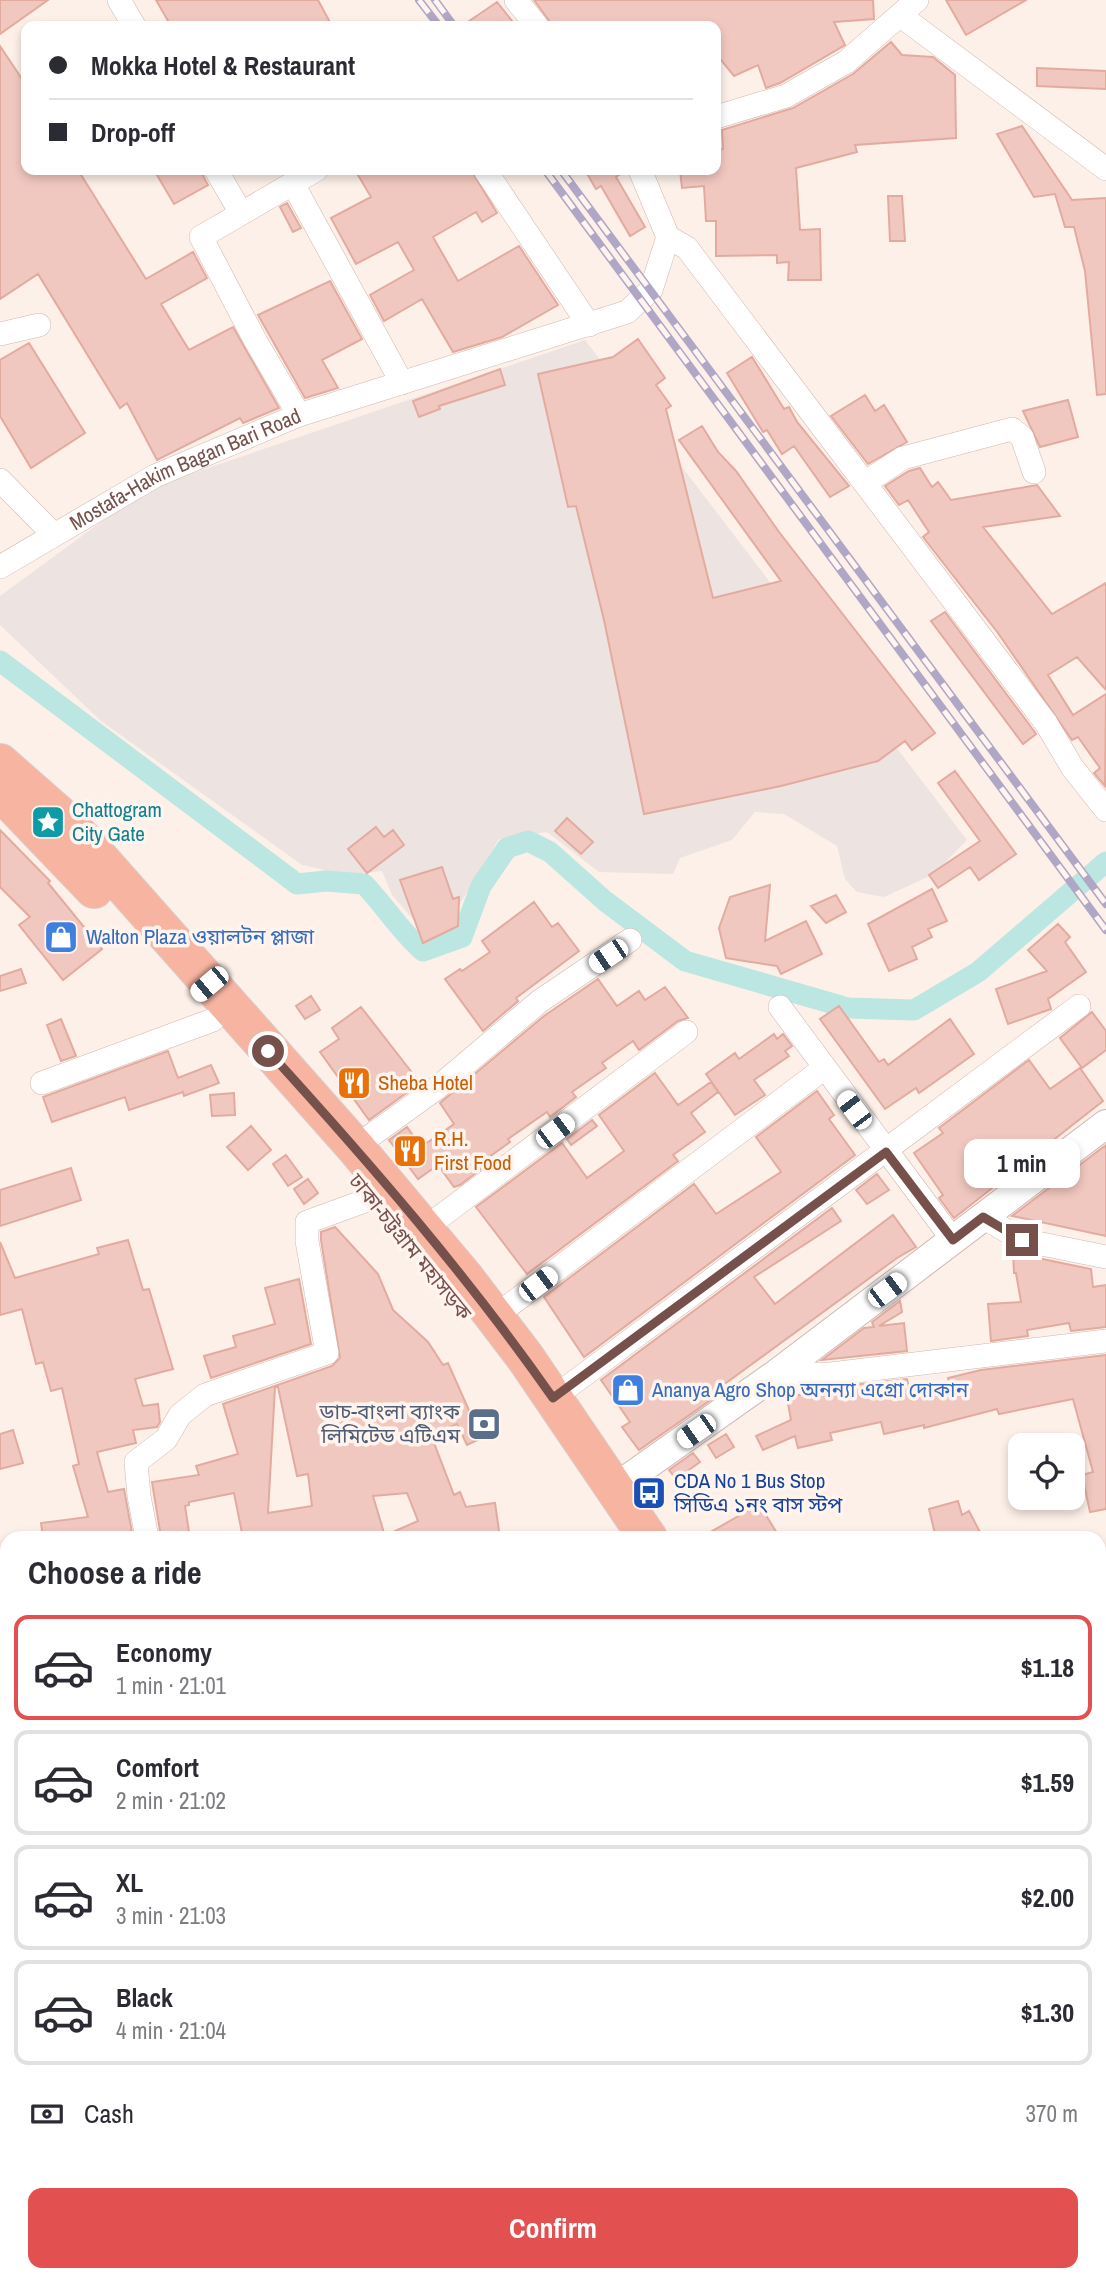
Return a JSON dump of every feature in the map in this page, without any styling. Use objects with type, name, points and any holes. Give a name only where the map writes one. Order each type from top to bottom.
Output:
[{"type":"highway","name":"ঢাকা-চট্টগ্রাম মহাসড়ক","points":[[0,763],[67,822],[205,1001],[446,1284],[617,1531]]},
{"type":"highway","name":"ঢাকা-চট্টগ্রাম মহাসড়ক","points":[[0,791],[205,1001],[355,1147],[494,1317],[616,1487],[644,1531]]},
{"type":"street","points":[[119,0],[131,21]]},
{"type":"street","points":[[516,0],[533,21]]},
{"type":"street","points":[[721,116],[786,96],[846,62],[909,8],[1106,169]]},
{"type":"street","points":[[219,175],[241,213]]},
{"type":"street","name":"Mostafa-Hakim Bagan Bari Road","points":[[0,567],[52,534],[155,476],[299,415],[201,242],[204,233],[308,175]]},
{"type":"street","points":[[488,175],[589,325]]},
{"type":"street","points":[[642,175],[668,237],[687,248],[866,482],[1046,723],[1072,767],[1106,810]]},
{"type":"street","points":[[293,184],[402,383]]},
{"type":"street","points":[[299,415],[627,312],[651,290],[668,237]]},
{"type":"street","points":[[0,334],[38,325]]},
{"type":"street","points":[[866,482],[903,458],[945,444],[1012,429],[1022,437],[1034,471]]},
{"type":"street","points":[[0,480],[52,534]]},
{"type":"street","points":[[355,1147],[437,1088],[540,1001],[630,940]]},
{"type":"street","points":[[42,1083],[205,1001]]},
{"type":"street","points":[[553,1398],[1079,1006]]},
{"type":"street","points":[[780,1007],[823,1069],[953,1240]]},
{"type":"street","points":[[424,1229],[686,1032]]},
{"type":"street","points":[[494,1317],[823,1069]]},
{"type":"street","points":[[616,1487],[776,1374],[1106,1124]]},
{"type":"street","points":[[146,1531],[139,1496],[136,1462],[166,1439],[180,1415],[205,1395],[327,1353],[307,1241],[307,1222],[373,1198]]},
{"type":"street","points":[[983,1217],[1022,1240],[1106,1257]]},
{"type":"street","points":[[776,1374],[831,1374],[1106,1341]]},
{"type":"shaded area","points":[[585,340],[967,840],[934,874],[884,897],[857,892],[845,879],[837,846],[784,814],[755,812],[732,840],[680,858],[673,874],[599,872],[547,832],[499,839],[445,929],[429,938],[392,895],[382,871],[346,875],[302,865],[101,721],[0,625],[0,596],[146,489]]},
{"type":"building","points":[[0,0],[48,0],[0,34]]},
{"type":"building","points":[[156,0],[318,0],[329,21],[168,21]]},
{"type":"building","points":[[534,0],[873,0],[874,19],[834,22],[845,45],[780,83],[766,88],[758,65],[734,76],[721,60],[721,21],[549,21]]},
{"type":"building","points":[[946,0],[1026,0],[966,35]]},
{"type":"building","points":[[497,2],[512,21],[469,21]]},
{"type":"building","points":[[891,42],[902,55],[933,57],[955,75],[956,138],[855,145],[857,152],[796,168],[800,230],[820,229],[821,280],[788,280],[789,262],[777,263],[777,255],[716,256],[716,221],[706,221],[704,186],[682,188],[681,175],[721,175],[722,130],[793,108],[853,74]]},
{"type":"building","points":[[0,46],[21,78],[21,175],[81,175],[146,279],[193,252],[207,278],[161,304],[189,350],[233,327],[279,408],[243,423],[240,418],[157,460],[127,403],[120,408],[38,274],[0,299]]},
{"type":"building","points":[[1037,68],[1106,71],[1106,89],[1037,86]]},
{"type":"building","points":[[1022,126],[1072,200],[1106,198],[1106,394],[1097,395],[1085,271],[1074,227],[1065,227],[1055,194],[1034,197],[997,134]]},
{"type":"building","points":[[157,175],[203,175],[208,185],[174,204]]},
{"type":"building","points":[[358,175],[474,175],[497,213],[482,222],[476,212],[433,237],[458,281],[519,246],[558,305],[502,337],[453,352],[422,299],[384,321],[370,295],[414,270],[398,242],[356,264],[331,218],[371,197]]},
{"type":"building","points":[[588,175],[619,175],[616,177],[645,227],[630,236],[601,186],[596,189]]},
{"type":"building","points":[[888,196],[902,196],[905,241],[890,241]]},
{"type":"building","points":[[287,203],[301,228],[293,232],[280,207]]},
{"type":"building","points":[[330,281],[362,339],[322,360],[338,388],[305,398],[258,315]]},
{"type":"building","points":[[638,339],[665,378],[656,385],[671,406],[666,409],[713,598],[781,581],[679,440],[702,426],[718,452],[736,471],[779,532],[935,733],[912,750],[905,741],[878,761],[781,786],[644,814],[604,620],[576,506],[568,507],[538,374],[613,357]]},
{"type":"building","points":[[29,343],[85,433],[31,468],[0,416],[0,360]]},
{"type":"building","points":[[752,357],[784,409],[789,407],[797,422],[849,486],[830,497],[794,446],[782,454],[767,430],[763,432],[727,373]]},
{"type":"building","points":[[500,369],[505,385],[439,406],[440,409],[419,417],[413,401]]},
{"type":"building","points":[[865,395],[875,411],[884,405],[907,442],[868,464],[831,416]]},
{"type":"building","points":[[1068,400],[1078,437],[1040,447],[1023,411]]},
{"type":"building","points":[[920,468],[932,487],[938,482],[951,500],[1037,485],[1060,516],[983,527],[1052,614],[1106,583],[1106,690],[1077,657],[1048,675],[1073,715],[1106,694],[1105,786],[1094,773],[1100,768],[1078,737],[1072,740],[998,633],[923,537],[929,532],[908,500],[899,505],[885,486],[909,471]]},
{"type":"building","points":[[945,612],[1036,734],[1023,744],[931,621]]},
{"type":"building","points":[[955,771],[1016,854],[979,880],[970,867],[938,888],[929,875],[980,841],[938,783]]},
{"type":"building","points":[[567,818],[593,842],[581,854],[555,831]]},
{"type":"building","points":[[376,827],[384,837],[393,830],[404,845],[367,873],[348,849]]},
{"type":"building","points":[[0,830],[50,881],[48,883],[102,949],[63,980],[19,925],[30,917],[0,887]]},
{"type":"building","points":[[442,867],[453,899],[459,897],[458,926],[423,943],[400,880]]},
{"type":"building","points":[[770,885],[765,941],[806,921],[822,954],[781,974],[777,966],[726,958],[719,928],[730,897]]},
{"type":"building","points":[[932,889],[947,921],[928,929],[932,937],[912,947],[917,959],[889,971],[868,924]]},
{"type":"building","points":[[836,895],[846,912],[826,923],[811,906]]},
{"type":"building","points":[[534,902],[552,927],[558,923],[579,951],[516,998],[518,1001],[483,1031],[445,979],[490,952],[482,941]]},
{"type":"building","points":[[1058,924],[1070,937],[1065,942],[1086,972],[1048,999],[1051,1009],[1008,1024],[996,989],[1047,971],[1028,950]]},
{"type":"building","points":[[21,969],[26,983],[0,991],[0,976]]},
{"type":"building","points":[[598,979],[617,1006],[639,991],[645,1000],[665,987],[688,1018],[678,1021],[639,1050],[633,1041],[602,1063],[606,1068],[572,1092],[576,1097],[550,1117],[547,1112],[508,1139],[510,1142],[478,1165],[481,1169],[460,1185],[454,1187],[438,1165],[418,1179],[389,1140],[407,1127],[421,1147],[454,1124],[440,1103],[544,1016]]},
{"type":"building","points":[[311,996],[320,1010],[305,1019],[296,1006]]},
{"type":"building","points":[[839,1006],[879,1062],[884,1059],[888,1065],[950,1019],[974,1054],[919,1093],[916,1088],[885,1109],[820,1019]]},
{"type":"building","points":[[361,1007],[420,1083],[369,1120],[320,1052],[339,1039],[332,1028]]},
{"type":"building","points":[[1092,1012],[1106,1031],[1106,1050],[1082,1068],[1060,1038]]},
{"type":"building","points":[[61,1019],[76,1056],[61,1061],[47,1025]]},
{"type":"building","points":[[774,1034],[777,1039],[783,1034],[792,1046],[785,1051],[789,1056],[754,1080],[765,1095],[735,1115],[706,1074],[735,1053],[739,1059]]},
{"type":"building","points":[[168,1051],[178,1078],[211,1065],[219,1083],[184,1096],[183,1092],[129,1110],[125,1097],[52,1122],[43,1097]]},
{"type":"building","points":[[1029,1060],[1050,1089],[1080,1068],[1103,1101],[954,1218],[939,1198],[943,1195],[914,1153],[943,1133],[939,1128]]},
{"type":"building","points":[[655,1073],[678,1105],[711,1082],[718,1092],[691,1113],[705,1132],[673,1155],[678,1161],[527,1274],[476,1207],[562,1143],[587,1178],[624,1151],[599,1115]]},
{"type":"building","points":[[817,1091],[834,1115],[829,1119],[855,1155],[584,1357],[544,1297],[694,1184],[716,1214],[781,1172],[756,1137]]},
{"type":"building","points":[[234,1093],[235,1115],[212,1116],[210,1095]]},
{"type":"building","points":[[592,1120],[597,1126],[571,1145],[567,1139]]},
{"type":"building","points":[[251,1126],[271,1150],[248,1170],[227,1147]]},
{"type":"building","points":[[1106,1145],[1106,1236],[1012,1216]]},
{"type":"building","points":[[286,1155],[302,1177],[288,1186],[273,1164]]},
{"type":"building","points":[[71,1168],[81,1200],[0,1226],[0,1190]]},
{"type":"building","points":[[877,1174],[889,1190],[867,1204],[856,1190]]},
{"type":"building","points":[[308,1179],[318,1193],[304,1204],[294,1189]]},
{"type":"building","points":[[832,1208],[841,1221],[754,1277],[775,1304],[893,1215],[916,1247],[897,1258],[722,1386],[725,1390],[639,1450],[622,1427],[630,1422],[601,1380]]},
{"type":"building","points":[[335,1227],[378,1274],[393,1310],[428,1342],[443,1365],[448,1363],[475,1424],[490,1417],[497,1431],[467,1445],[457,1424],[431,1435],[454,1495],[460,1492],[466,1507],[495,1503],[499,1531],[395,1531],[418,1521],[407,1493],[373,1496],[383,1531],[242,1531],[234,1493],[189,1502],[189,1505],[185,1506],[189,1531],[160,1531],[152,1482],[199,1475],[196,1466],[238,1454],[223,1404],[332,1366],[340,1358],[321,1232]],"holes":[[[275,1387],[278,1387],[297,1476],[308,1474],[312,1506],[268,1513]]]},
{"type":"building","points":[[128,1240],[143,1290],[149,1289],[173,1369],[135,1379],[143,1406],[158,1404],[160,1422],[157,1427],[133,1430],[136,1443],[97,1452],[108,1492],[124,1489],[132,1531],[42,1531],[41,1523],[88,1517],[73,1466],[79,1464],[62,1388],[51,1391],[43,1362],[36,1364],[22,1309],[0,1315],[0,1242],[15,1278],[99,1254],[97,1248]]},
{"type":"building","points":[[1013,1253],[1091,1269],[1093,1287],[1106,1285],[1106,1327],[1071,1331],[1069,1323],[1027,1330],[1028,1336],[991,1341],[988,1304],[1021,1302],[1014,1273]]},
{"type":"building","points":[[299,1279],[311,1344],[211,1378],[204,1356],[236,1347],[233,1336],[275,1324],[265,1288]]},
{"type":"building","points":[[900,1301],[902,1312],[879,1326],[904,1323],[907,1351],[822,1360],[864,1328],[874,1327],[872,1322]]},
{"type":"building","points":[[1106,1355],[1106,1509],[1090,1512],[1085,1474],[1093,1472],[1085,1433],[1082,1433],[1073,1399],[999,1414],[997,1409],[924,1428],[924,1425],[884,1434],[881,1422],[830,1433],[832,1440],[798,1448],[795,1436],[763,1450],[756,1436],[791,1420],[787,1398],[826,1388],[907,1379],[910,1393],[949,1383],[948,1378],[981,1370]]},
{"type":"building","points":[[13,1430],[23,1463],[0,1469],[0,1434]]},
{"type":"building","points":[[726,1434],[734,1447],[716,1458],[708,1445]]},
{"type":"building","points":[[693,1453],[700,1462],[676,1479],[669,1470]]},
{"type":"building","points":[[958,1501],[962,1515],[969,1511],[979,1531],[934,1531],[929,1509]]},
{"type":"building","points":[[759,1504],[776,1531],[712,1531]]},
{"type":"waterway","points":[[0,661],[297,884],[326,881],[364,884],[423,951],[462,937],[481,886],[507,848],[528,841],[550,852],[605,901],[685,961],[848,1008],[914,1010],[978,972],[1106,862]]},
{"type":"railway","points":[[419,0],[435,21]]},
{"type":"railway","points":[[435,0],[450,21]]},
{"type":"railway","points":[[549,175],[1106,930]]},
{"type":"railway","points":[[565,175],[1106,904]]},
{"type":"place","name":"Chattogram City Gate","points":[[48,822]]},
{"type":"place","name":"Walton Plaza ওয়ালটন প্লাজা","points":[[61,937]]},
{"type":"place","name":"Sheba Hotel","points":[[354,1083]]},
{"type":"place","name":"R.H. First Food","points":[[410,1151]]},
{"type":"place","name":"Ananya Agro Shop অনন্যা এগ্রো দোকান","points":[[628,1390]]},
{"type":"place","name":"ডাচ-বাংলা ব্যাংক লিমিটেড এটিএম","points":[[484,1424]]},
{"type":"place","name":"CDA No 1 Bus Stop সিডিএ ১নং বাস স্টপ","points":[[649,1493]]},
{"type":"route","points":[[268,1051],[355,1147],[451,1261],[553,1398],[886,1152],[953,1240],[983,1217],[1022,1240]]}]
